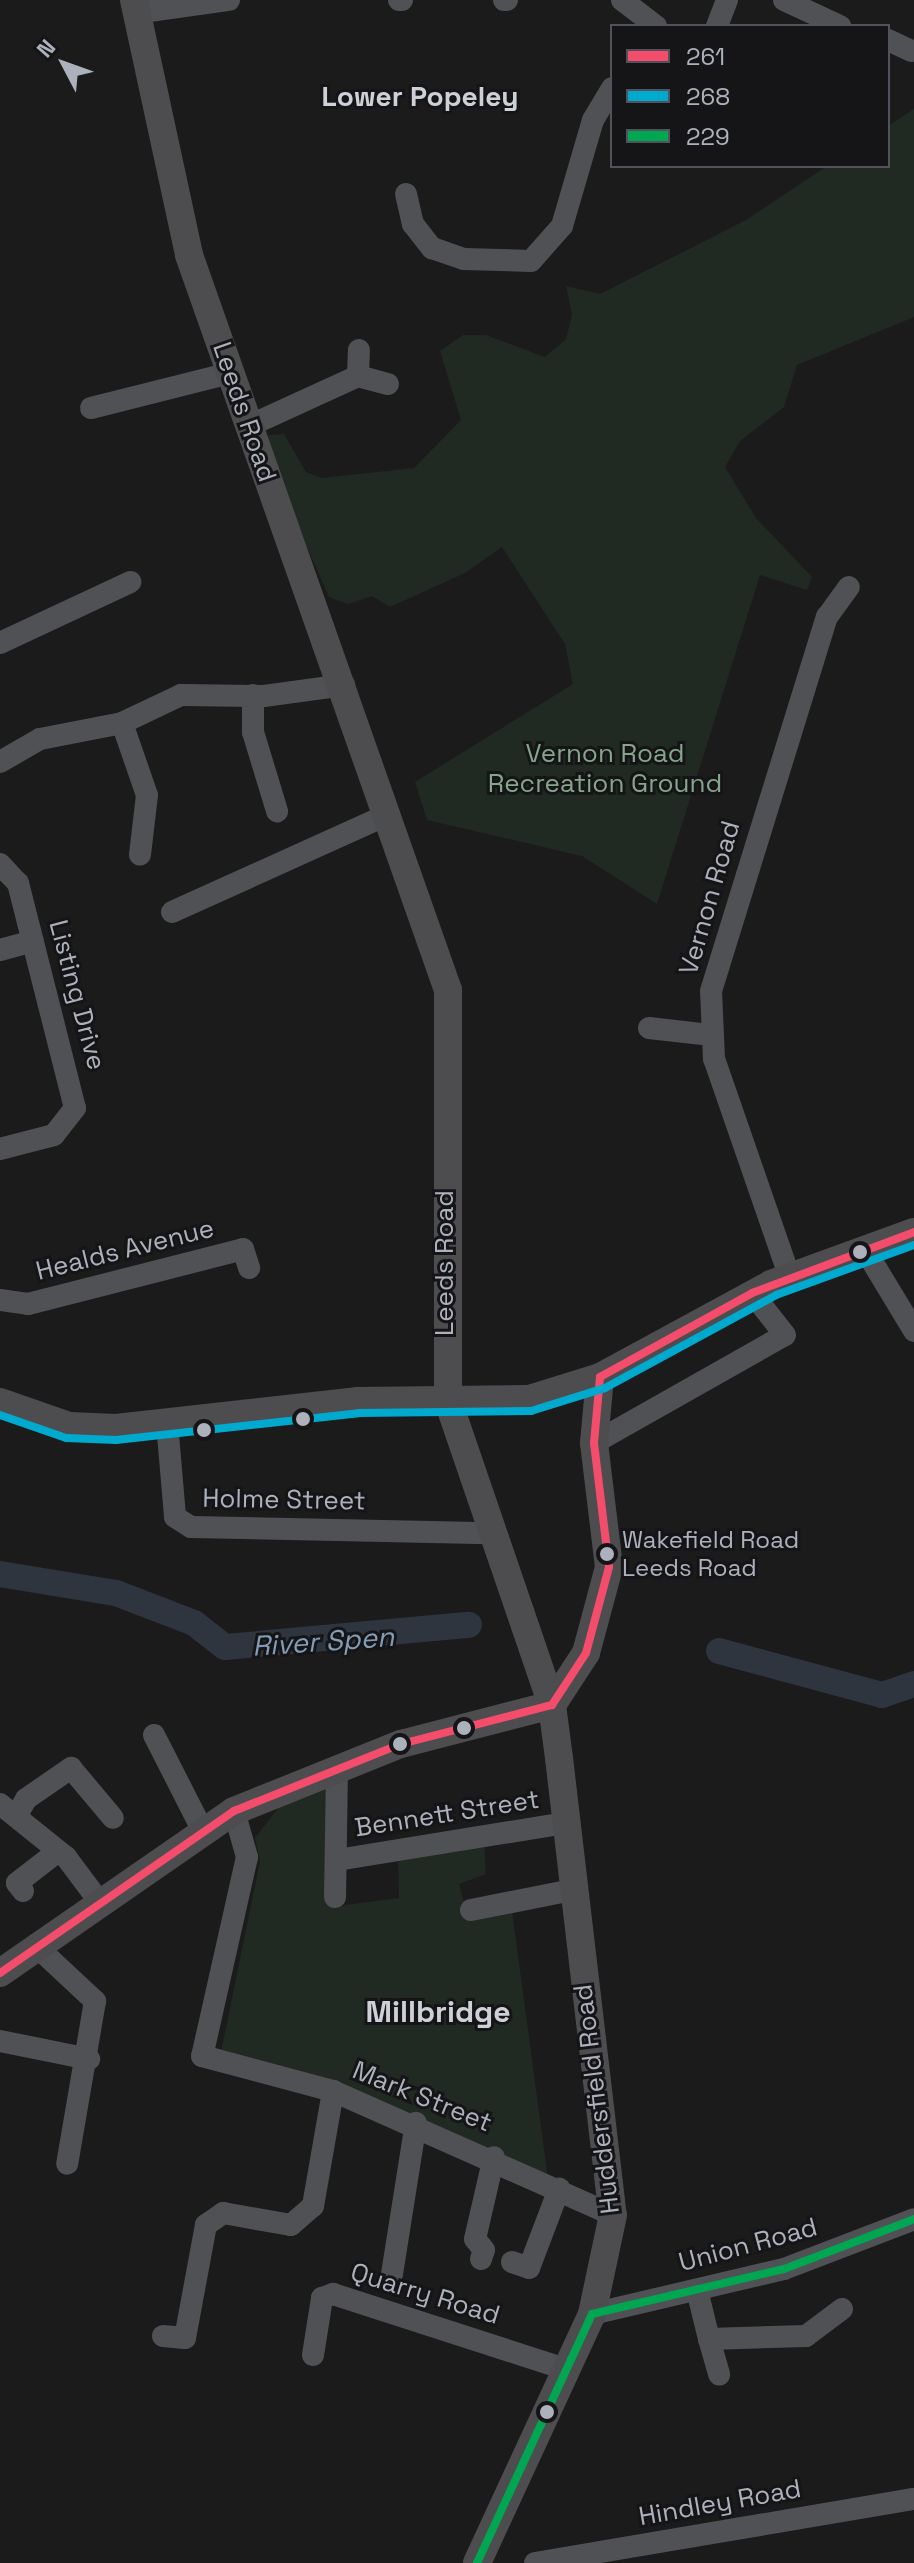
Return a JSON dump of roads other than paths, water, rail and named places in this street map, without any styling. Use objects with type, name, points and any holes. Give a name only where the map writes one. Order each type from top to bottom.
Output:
[{"type":"main road","name":"Leeds Road","points":[[134,7],[189,255],[296,559],[344,685],[448,990],[448,1401],[489,1533],[552,1705]]},
{"type":"main road","points":[[0,1402],[69,1426],[167,1423],[358,1401],[529,1399],[600,1377],[752,1293],[867,1253],[914,1232]]},
{"type":"main road","points":[[0,1973],[98,1900],[234,1811],[401,1744],[552,1705],[586,1653],[605,1596],[609,1567],[594,1443],[600,1377]]},
{"type":"main road","name":"Huddersfield Road","points":[[477,2563],[536,2426],[592,2314],[613,2215],[552,1705]]},
{"type":"street","points":[[134,7],[229,0]]},
{"type":"street","points":[[622,0],[653,24]]},
{"type":"street","points":[[718,24],[727,0]]},
{"type":"street","points":[[784,0],[836,24]]},
{"type":"street","points":[[890,41],[912,51]]},
{"type":"street","points":[[406,194],[413,224],[432,248],[464,259],[531,261],[562,226],[593,120],[610,91]]},
{"type":"street","points":[[358,376],[359,350]]},
{"type":"street","points":[[91,408],[230,373]]},
{"type":"street","points":[[249,426],[358,376],[388,384]]},
{"type":"street","points":[[0,643],[130,582]]},
{"type":"street","name":"Vernon Road","points":[[790,1278],[710,1035],[711,987],[827,617],[849,587]]},
{"type":"street","points":[[0,762],[40,739],[122,723],[181,695],[253,695],[344,685]]},
{"type":"street","points":[[253,695],[253,732],[277,811]]},
{"type":"street","points":[[122,723],[147,795],[140,855]]},
{"type":"street","points":[[172,912],[389,814]]},
{"type":"street","name":"Listing Drive","points":[[0,864],[18,883],[75,1108],[54,1135],[0,1149]]},
{"type":"street","points":[[0,950],[33,941]]},
{"type":"street","points":[[649,1028],[710,1035]]},
{"type":"street","name":"Healds Avenue","points":[[0,1300],[28,1304],[243,1249],[249,1268]]},
{"type":"street","points":[[867,1253],[914,1331]]},
{"type":"street","points":[[594,1443],[785,1335],[752,1293]]},
{"type":"street","name":"Holme Street","points":[[167,1423],[175,1517],[191,1527],[489,1533]]},
{"type":"street","points":[[154,1735],[203,1831]]},
{"type":"street","points":[[98,1900],[57,1852],[38,1841],[9,1809],[71,1762],[113,1818]]},
{"type":"street","points":[[335,1897],[337,1770]]},
{"type":"street","name":"Mark Street","points":[[234,1811],[247,1857],[202,2056],[333,2091],[416,2123],[613,2215]]},
{"type":"street","name":"Bennett Street","points":[[337,1860],[566,1823]]},
{"type":"street","points":[[23,1891],[17,1883],[57,1852]]},
{"type":"street","points":[[471,1910],[572,1890]]},
{"type":"street","points":[[36,1946],[95,2001],[89,2059],[67,2164]]},
{"type":"street","points":[[0,1973],[0,1980]]},
{"type":"street","points":[[0,2041],[89,2059]]},
{"type":"street","points":[[163,2336],[185,2338],[206,2225],[223,2213],[291,2225],[313,2206],[333,2091]]},
{"type":"street","points":[[392,2274],[416,2123]]},
{"type":"street","points":[[481,2259],[484,2250],[475,2239],[494,2157]]},
{"type":"street","points":[[512,2262],[529,2268],[559,2189]]},
{"type":"street","name":"Union Road","points":[[592,2314],[784,2269],[914,2219]]},
{"type":"street","points":[[697,2290],[719,2375]]},
{"type":"street","name":"Quarry Road","points":[[313,2355],[322,2298],[333,2294],[565,2369]]},
{"type":"street","points":[[709,2339],[806,2336],[842,2309]]},
{"type":"street","name":"Hindley Road","points":[[547,2562],[640,2554],[914,2499]]},
{"type":"waterway","name":"River Spen","points":[[0,1574],[116,1593],[194,1623],[225,1647],[469,1625]]},
{"type":"waterway","points":[[719,1651],[882,1695],[914,1684]]},
{"type":"place","name":"Wakefield Road Leeds Road","points":[[607,1554]]},
{"type":"district","name":"Lower Popeley","points":[[420,96]]},
{"type":"district","name":"Millbridge","points":[[438,2012]]},
{"type":"park label","name":"Vernon Road Recreation Ground","points":[[605,769]]}]
